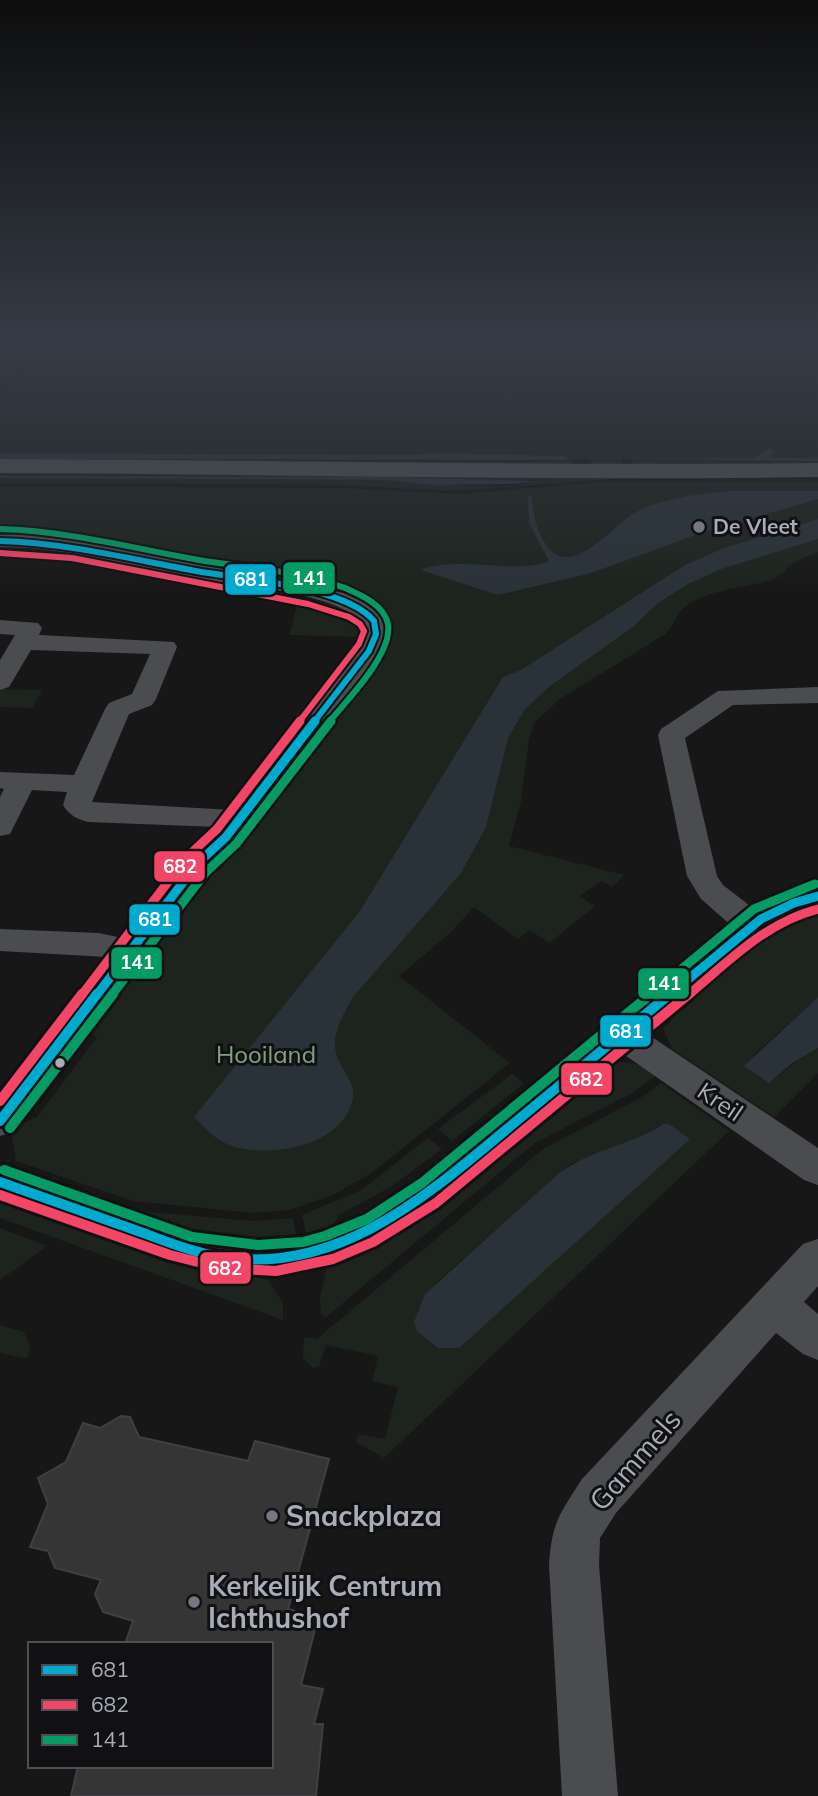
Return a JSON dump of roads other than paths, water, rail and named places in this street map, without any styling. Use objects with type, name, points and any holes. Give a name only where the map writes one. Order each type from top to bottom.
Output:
[{"type":"main road","points":[[0,466],[586,473],[818,470]]},
{"type":"street","points":[[0,541],[71,544],[321,595],[346,601],[368,613],[376,622],[378,630],[375,639],[239,820],[197,864],[0,1121]]},
{"type":"street","points":[[0,627],[30,628],[0,682]]},
{"type":"street","points":[[23,642],[164,647],[143,699],[118,709],[76,805],[88,813],[239,820]]},
{"type":"street","points":[[753,926],[712,892],[702,876],[671,735],[678,728],[734,695],[818,695]]},
{"type":"street","points":[[0,827],[11,781],[85,784]]},
{"type":"street","points":[[0,1182],[204,1254],[221,1257],[265,1259],[306,1253],[370,1231],[429,1193],[753,926],[774,912],[818,896]]},
{"type":"street","points":[[0,918],[4,918],[0,928]]},
{"type":"street","points":[[0,940],[99,944],[129,951]]},
{"type":"street","name":"Kreil","points":[[622,1035],[818,1169]]},
{"type":"street","name":"Gammels","points":[[590,1796],[574,1580],[576,1532],[599,1496],[818,1257]]},
{"type":"street","points":[[774,1305],[818,1340]]},
{"type":"place","name":"De Vleet","points":[[699,527]]},
{"type":"place","name":"Snackplaza","points":[[272,1516]]},
{"type":"place","name":"Kerkelijk Centrum Ichthushof","points":[[194,1602]]},
{"type":"park label","name":"Hooiland","points":[[266,1055]]}]
